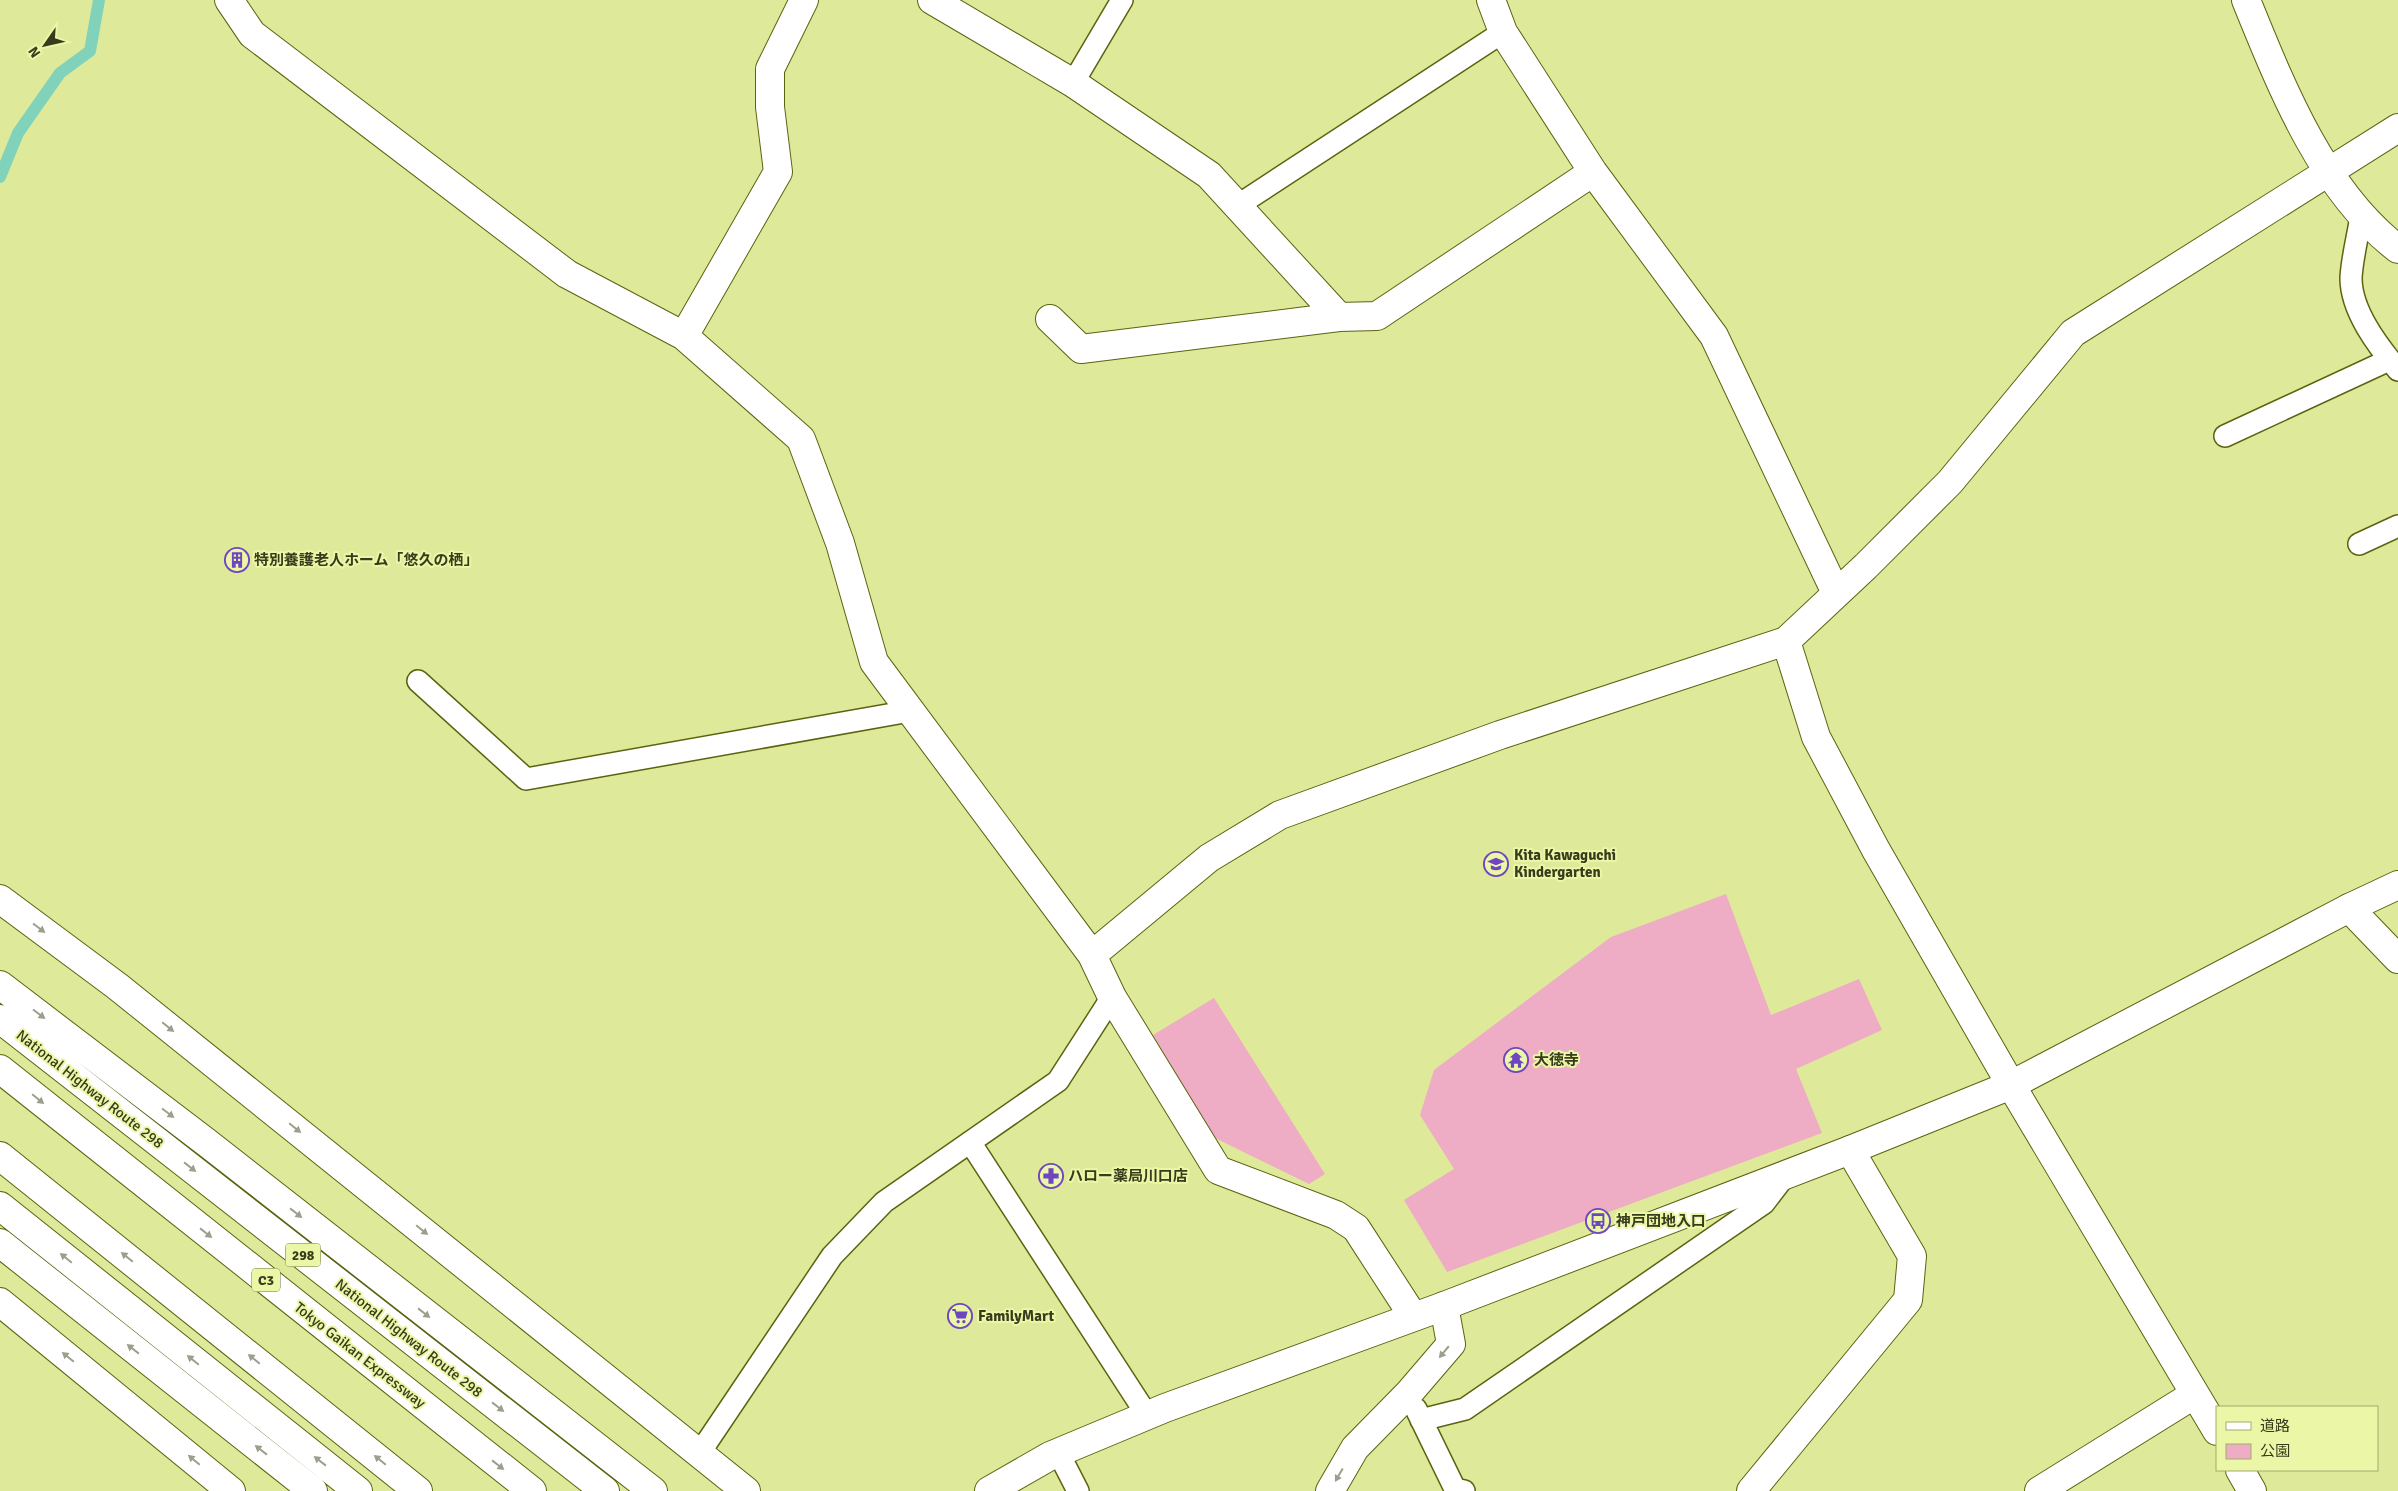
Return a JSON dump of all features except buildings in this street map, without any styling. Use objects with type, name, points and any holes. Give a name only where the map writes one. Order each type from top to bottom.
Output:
[{"type":"main road","points":[[229,0],[252,34],[566,274],[684,336],[801,439],[840,543],[874,662],[1092,955],[1112,997],[1218,1170],[1336,1215],[1356,1228],[1413,1316]]},
{"type":"main road","points":[[684,336],[778,172],[770,107],[770,69],[804,0]]},
{"type":"main road","points":[[932,0],[1072,83],[1208,175],[1338,317]]},
{"type":"main road","points":[[1491,0],[1503,32],[1593,172],[1714,336],[1836,593]]},
{"type":"main road","points":[[2246,0],[2276,74],[2327,171],[2361,216],[2398,248]]},
{"type":"main road","points":[[1092,955],[1209,858],[1280,815],[1500,735],[1786,641],[1950,482],[2073,333],[2327,171],[2398,128]]},
{"type":"main road","points":[[1050,319],[1082,349],[1338,317],[1378,316],[1593,172]]},
{"type":"main road","points":[[1786,641],[1816,738],[1876,850],[2011,1085],[2216,1430]]},
{"type":"main road","points":[[990,1491],[1058,1452],[1147,1415],[1444,1306],[1850,1150],[2011,1085],[2349,908],[2398,885]]},
{"type":"main road","points":[[0,899],[117,986],[746,1491]]},
{"type":"main road","points":[[2349,908],[2398,959]]},
{"type":"main road","points":[[0,985],[222,1154],[653,1491]]},
{"type":"main road","name":"National Highway Route 298","points":[[0,1019],[605,1491]]},
{"type":"main road","name":"Tokyo Gaikan Expressway","points":[[0,1069],[532,1491]]},
{"type":"main road","points":[[1751,1491],[1908,1300],[1912,1256],[1850,1150]]},
{"type":"main road","points":[[0,1156],[418,1491]]},
{"type":"main road","points":[[0,1206],[358,1491]]},
{"type":"main road","points":[[0,1243],[313,1491]]},
{"type":"main road","points":[[0,1302],[231,1491]]},
{"type":"main road","points":[[1330,1491],[1355,1448],[1409,1393],[1451,1344],[1444,1306]]},
{"type":"main road","points":[[2039,1491],[2195,1394]]},
{"type":"main road","points":[[2241,1471],[2252,1491]]},
{"type":"lane","points":[[1072,83],[1122,0]]},
{"type":"lane","points":[[1237,206],[1503,32]]},
{"type":"lane","points":[[2225,436],[2394,365],[2365,322],[2354,300],[2351,278],[2361,216]]},
{"type":"lane","points":[[2359,544],[2398,526]]},
{"type":"lane","points":[[418,681],[526,779],[910,711]]},
{"type":"lane","points":[[698,1454],[832,1256],[884,1202],[1058,1081],[1112,997]]},
{"type":"lane","points":[[970,1142],[1147,1415]]},
{"type":"lane","points":[[1421,1420],[1465,1410],[1764,1203],[1787,1173]]},
{"type":"lane","points":[[1409,1393],[1455,1489],[1464,1491]]},
{"type":"lane","points":[[1058,1452],[1078,1491]]},
{"type":"green space","points":[[1726,894],[1771,1015],[1859,979],[1882,1030],[1796,1069],[1822,1133],[1447,1272],[1404,1200],[1454,1169],[1420,1115],[1434,1070],[1611,937]]},
{"type":"green space","points":[[1214,998],[1325,1174],[1309,1184],[1213,1137],[1153,1035]]},
{"type":"waterway","points":[[0,177],[18,133],[60,73],[90,51],[99,0]]},
{"type":"place","name":"特別養護老人ホーム「悠久の栖」","points":[[237,560]]},
{"type":"place","name":"Kita Kawaguchi Kindergarten","points":[[1496,864]]},
{"type":"place","name":"大徳寺","points":[[1516,1060]]},
{"type":"place","name":"ハロー薬局川口店","points":[[1051,1176]]},
{"type":"place","name":"神戸団地入口","points":[[1598,1221]]},
{"type":"place","name":"FamilyMart","points":[[960,1316]]}]
